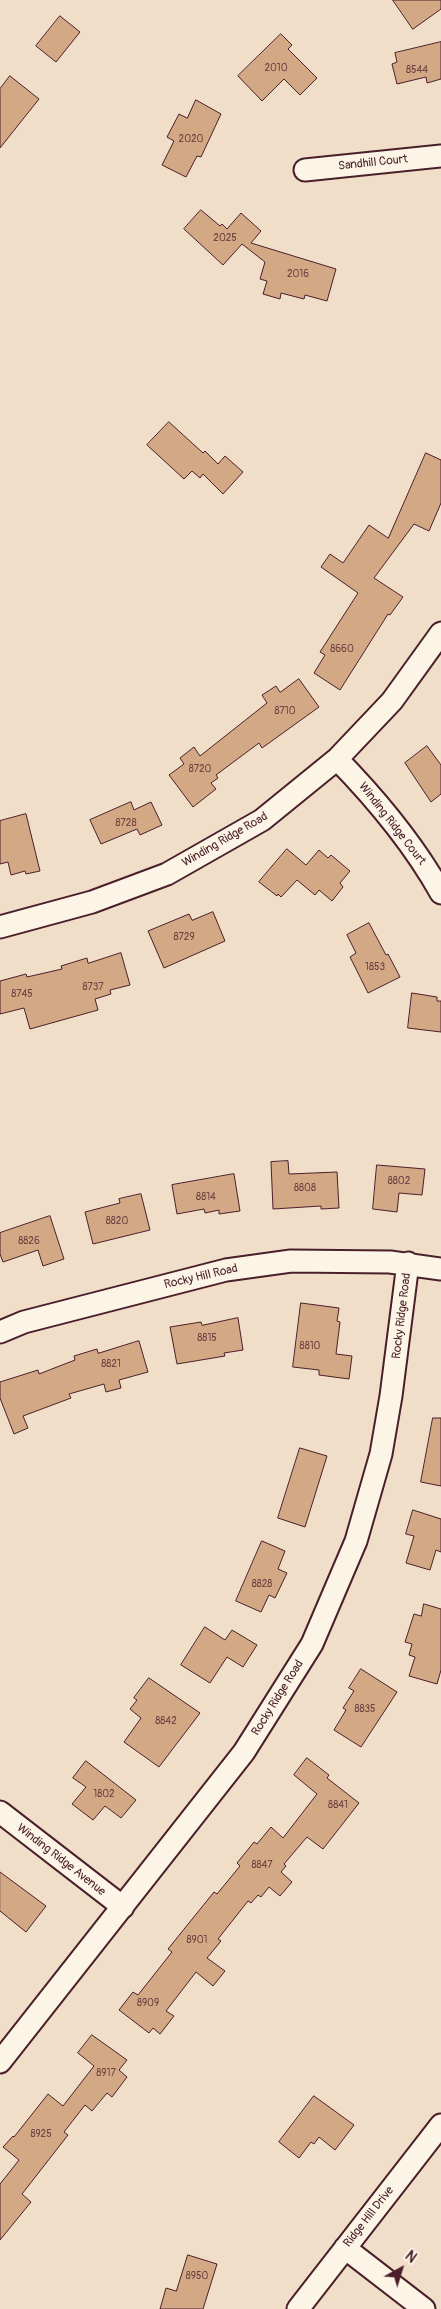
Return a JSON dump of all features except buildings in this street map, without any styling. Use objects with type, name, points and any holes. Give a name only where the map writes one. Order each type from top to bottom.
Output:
[{"type":"street","name":"Sandhill Court","points":[[305,170],[441,156]]},
{"type":"street","name":"Winding Ridge Road","points":[[0,927],[92,902],[167,874],[262,820],[337,759],[392,701],[441,633]]},
{"type":"street","name":"Winding Ridge Court","points":[[337,759],[365,788],[422,860],[441,893]]},
{"type":"street","name":"Rocky Hill Road","points":[[0,1332],[24,1322],[226,1270],[291,1261],[408,1263],[441,1269]]},
{"type":"street","name":"Rocky Ridge Road","points":[[0,2062],[244,1752],[312,1644],[356,1541],[381,1454],[391,1396],[408,1263]]},
{"type":"street","name":"Winding Ridge Avenue","points":[[0,1812],[123,1907]]},
{"type":"street","name":"Ridge Hill Drive","points":[[298,2309],[441,2125]]},
{"type":"street","points":[[345,2248],[424,2309]]}]
